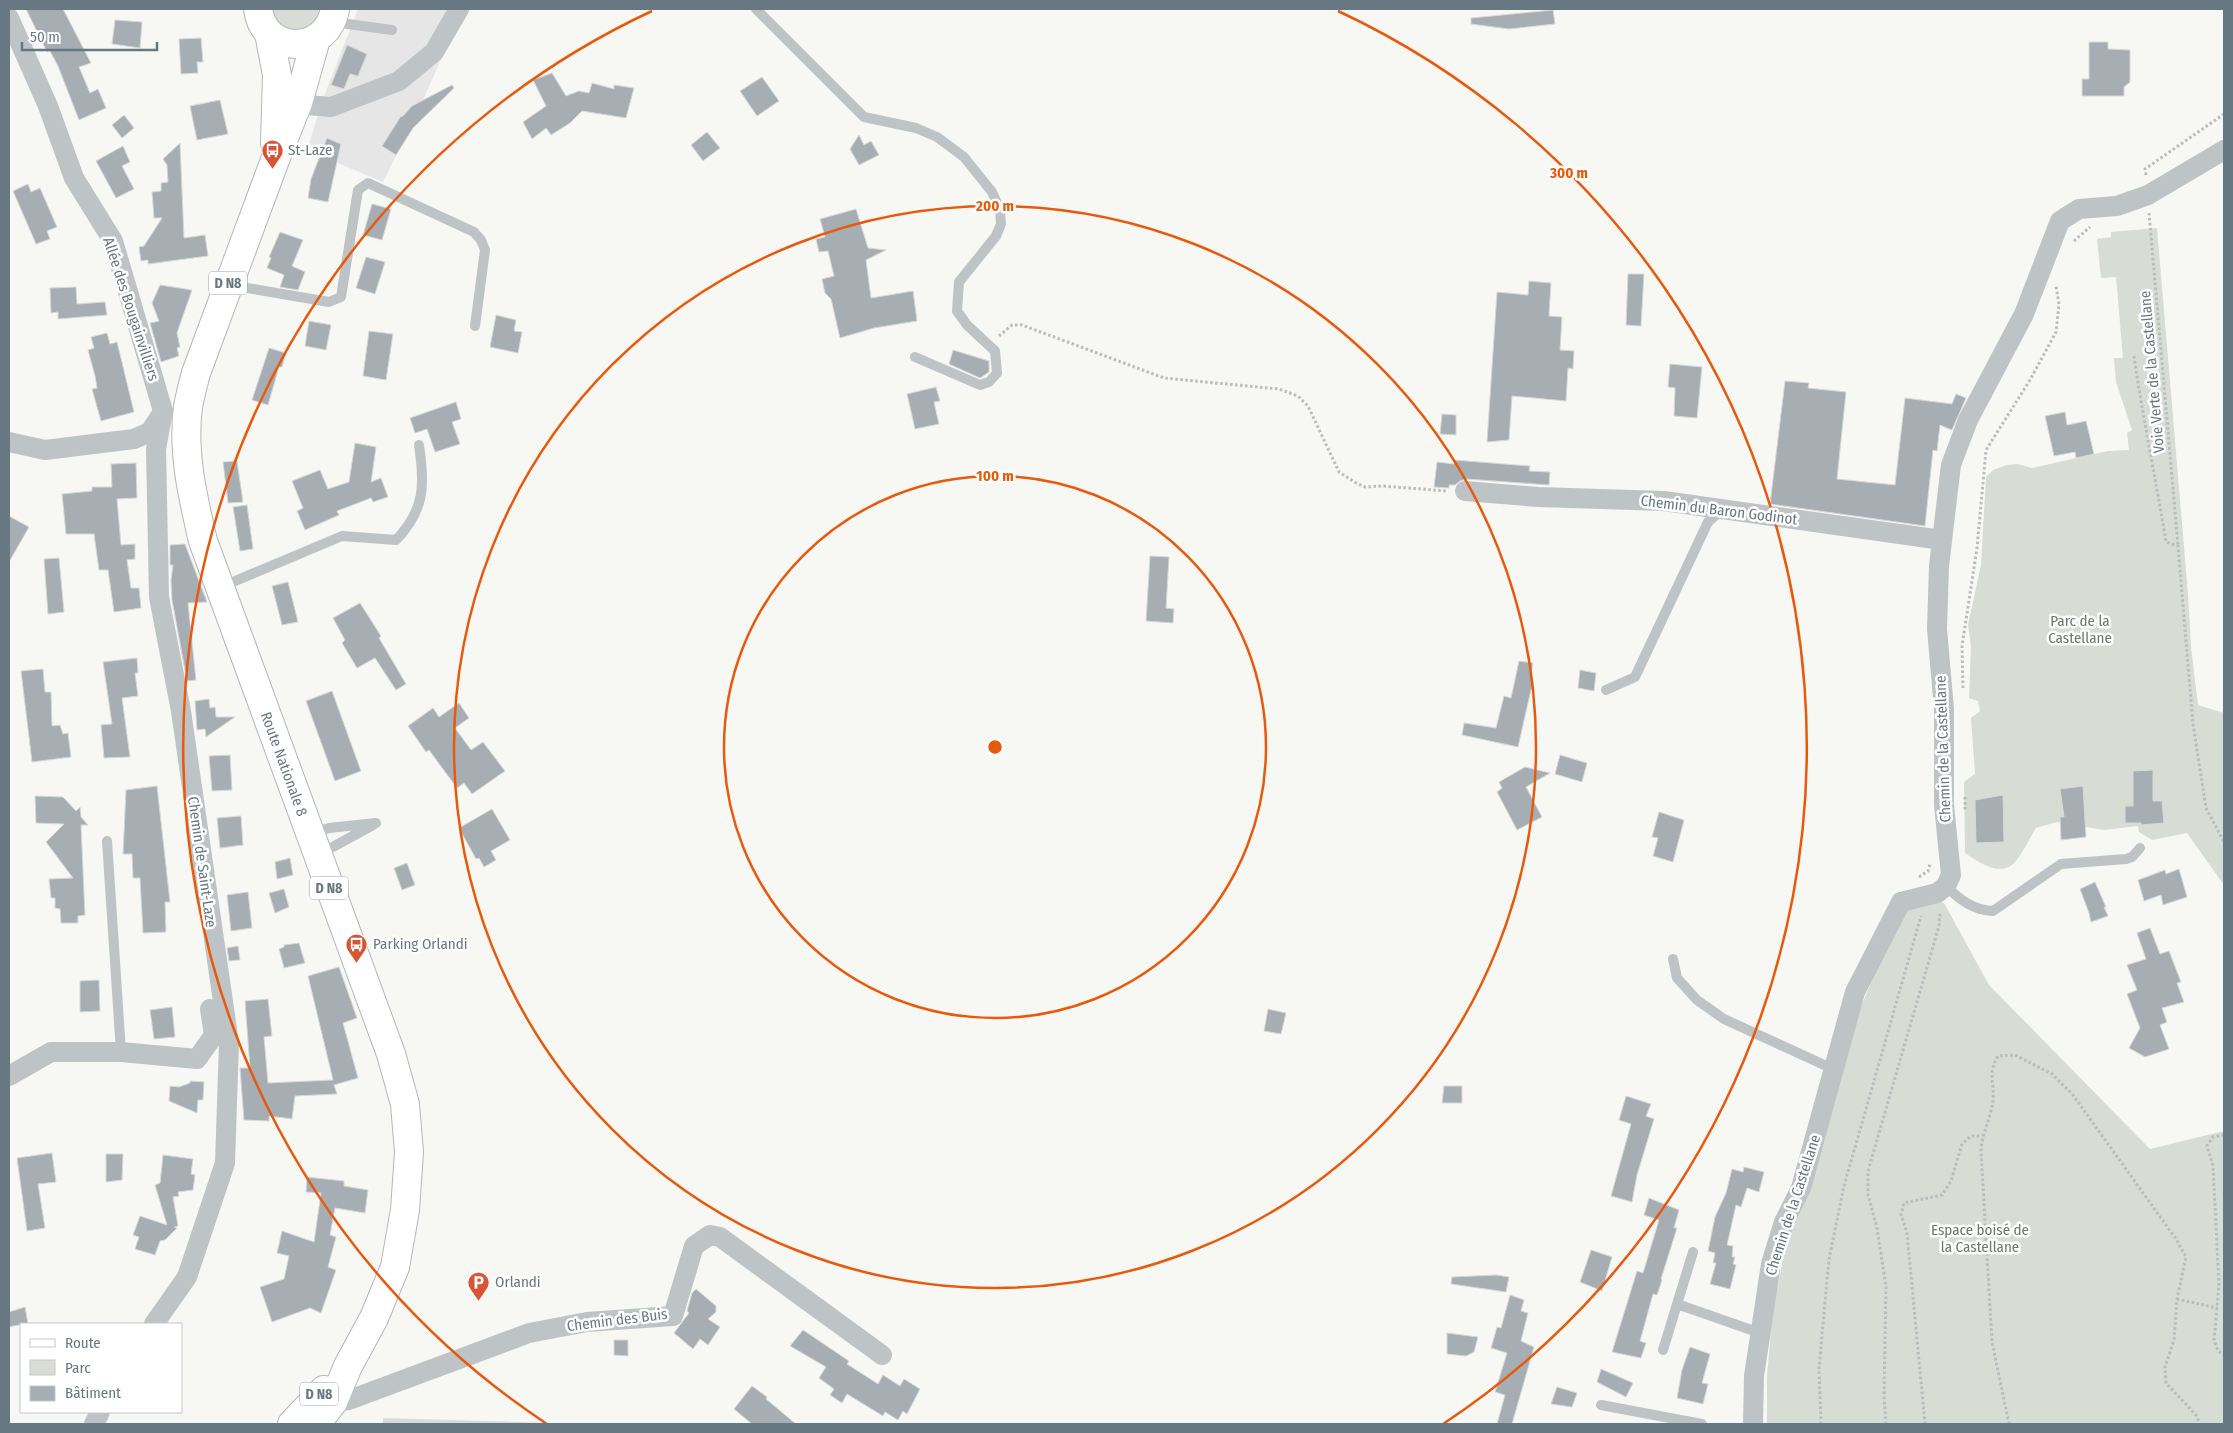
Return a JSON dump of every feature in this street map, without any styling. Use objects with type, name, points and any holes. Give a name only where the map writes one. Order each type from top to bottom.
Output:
[{"type":"main road","name":"Route Nationale 8","points":[[264,21],[277,74],[288,100]]},
{"type":"main road","points":[[264,21],[282,41],[296,44],[327,23]]},
{"type":"main road","name":"Route Nationale 8","points":[[316,1424],[333,1402],[348,1366],[374,1318],[395,1267],[406,1210],[409,1152],[405,1104],[391,1054],[203,541],[192,493],[187,450],[176,410],[196,373],[275,160],[288,100],[327,23]]},
{"type":"main road","name":"Route Nationale 8","points":[[292,1424],[348,1366]]},
{"type":"street","points":[[288,100],[331,107],[399,81],[434,52],[458,9]]},
{"type":"street","name":"Allée des Bougainvilliers","points":[[9,18],[48,106],[74,178],[113,241],[176,410]]},
{"type":"street","name":"Chemin de la Castellane","points":[[1753,1424],[1754,1376],[1771,1264],[1784,1222],[1801,1188],[1855,992],[1902,902],[1942,890],[1951,875],[1944,805],[1944,709],[1937,628],[1939,566],[1951,465],[1968,420],[2024,314],[2060,222],[2079,209],[2117,206],[2148,195],[2224,150]]},
{"type":"street","points":[[9,442],[45,450],[134,439],[150,432],[176,410]]},
{"type":"street","name":"Chemin de Saint-Laze","points":[[155,1323],[187,1277],[225,1163],[229,1043],[181,711],[159,597],[156,449],[176,410]]},
{"type":"street","name":"Chemin du Baron Godinot","points":[[1465,491],[1538,497],[1664,501],[1942,540]]},
{"type":"street","points":[[9,1076],[51,1052],[121,1052],[197,1059],[214,1035],[201,939],[207,893]]},
{"type":"street","name":"Chemin des Buis","points":[[333,1402],[349,1400],[529,1333],[587,1322],[673,1316],[694,1246],[710,1235],[720,1236],[882,1355]]},
{"type":"lane","points":[[756,9],[864,117],[916,128],[937,137],[964,157],[992,192],[1000,210],[1001,224],[996,236],[959,282],[957,311],[967,325],[996,351],[998,374],[989,382],[980,385],[915,358]]},
{"type":"lane","points":[[327,23],[392,30]]},
{"type":"lane","points":[[229,281],[247,288],[329,302],[341,297],[358,190],[368,183],[474,232],[481,240],[485,250],[475,326]]},
{"type":"lane","points":[[220,587],[342,536],[396,540],[411,524],[420,502],[423,472],[419,445]]},
{"type":"lane","points":[[1606,690],[1635,677],[1708,522],[1722,510]]},
{"type":"lane","points":[[376,824],[313,845],[329,828],[376,824]]},
{"type":"lane","points":[[107,842],[121,1052]]},
{"type":"lane","points":[[1942,890],[1971,906],[1993,911],[2062,864],[2126,859],[2132,857],[2140,848]]},
{"type":"lane","points":[[1673,958],[1677,978],[1697,1000],[1724,1019],[1833,1069]]},
{"type":"lane","points":[[1663,1350],[1693,1252]]},
{"type":"lane","points":[[1677,1304],[1760,1333]]},
{"type":"lane","points":[[1601,1405],[1702,1424]]},
{"type":"path","name":"Voie Verte de la Castellane","points":[[2224,114],[2145,169],[2194,733],[2206,808],[2224,842]]},
{"type":"path","points":[[2072,244],[2076,237],[2092,225]]},
{"type":"path","points":[[1963,694],[1962,646],[1977,548],[1986,450],[2030,380],[2056,332],[2059,304],[2056,287],[2059,279]]},
{"type":"path","points":[[989,345],[1012,325],[1022,325],[1164,378],[1279,389],[1298,396],[1308,406],[1339,472],[1365,488],[1382,486],[1465,491]]},
{"type":"path","name":"Voie Verte de la Castellane","points":[[2134,356],[2142,416],[2166,542],[2178,546]]},
{"type":"path","points":[[1964,791],[1966,820]]},
{"type":"path","points":[[1821,1424],[1819,1368],[1829,1259],[1844,1186],[1925,900],[1942,890]]},
{"type":"path","points":[[1886,1424],[1884,1396],[1886,1287],[1877,1228],[1868,1195],[1868,1171],[1938,926],[1940,910],[1936,901],[1942,890]]},
{"type":"path","points":[[2009,1424],[1992,1342],[1980,1150],[1982,1136],[1993,1102],[1992,1067],[1998,1056],[2015,1055],[2052,1074],[2073,1095],[2176,1239],[2186,1257],[2178,1299],[2174,1340],[2165,1367],[2166,1383],[2196,1415],[2200,1424]]},
{"type":"path","points":[[2224,1135],[2213,1137],[2207,1146],[2213,1166],[2219,1284],[2214,1340],[2218,1351],[2224,1356]]},
{"type":"path","points":[[1925,1424],[1908,1233],[1901,1214],[1904,1203],[1942,1195],[1951,1182],[1962,1144],[1971,1136],[1982,1136]]},
{"type":"path","points":[[2178,1299],[2217,1308]]},
{"type":"shaded area","points":[[358,9],[463,9],[420,107],[383,182],[307,150],[323,99]]},
{"type":"green space","points":[[258,9],[335,9],[296,44]]},
{"type":"green space","name":"Parc de la Castellane","points":[[2157,228],[2191,647],[2198,705],[2224,713],[2224,885],[2187,833],[2152,840],[2139,832],[2138,826],[2104,830],[2057,822],[2036,828],[2015,862],[2009,867],[1996,869],[1983,864],[1965,853],[1964,782],[1975,774],[1971,718],[1980,711],[1978,701],[1969,698],[1971,646],[1968,625],[1981,565],[1986,477],[1993,470],[2007,465],[2017,464],[2032,468],[2108,451],[2129,450],[2127,433],[2132,430],[2116,382],[2114,358],[2123,358],[2116,277],[2101,278],[2097,239],[2111,237],[2111,232]]},
{"type":"green space","name":"Espace boisé de la Castellane","points":[[1936,901],[1944,903],[1989,985],[2150,1149],[2224,1131],[2224,1424],[1767,1424],[1767,1377],[1772,1317],[1783,1259],[1837,1068],[1901,906]]},
{"type":"green space","points":[[383,1418],[586,1424],[383,1424]]},
{"type":"building","points":[[26,9],[63,9],[91,63],[79,67],[90,93],[98,89],[106,108],[79,120],[58,66],[50,51],[47,52]]},
{"type":"building","points":[[1553,10],[1555,24],[1509,29],[1471,24],[1471,18]]},
{"type":"building","points":[[115,20],[142,22],[140,48],[112,44]]},
{"type":"building","points":[[201,38],[203,62],[197,62],[198,73],[181,74],[179,39]]},
{"type":"building","points":[[2089,42],[2108,42],[2108,49],[2130,50],[2130,82],[2124,87],[2124,96],[2082,96],[2082,79],[2089,79]]},
{"type":"building","points":[[347,45],[367,54],[358,76],[350,74],[344,89],[331,85]]},
{"type":"building","points":[[552,73],[566,96],[579,91],[589,93],[592,83],[614,89],[614,85],[634,88],[626,118],[582,111],[570,123],[551,135],[546,128],[532,139],[523,122],[546,106],[533,80]]},
{"type":"building","points":[[762,77],[779,101],[757,116],[740,91]]},
{"type":"building","points":[[452,85],[454,88],[413,128],[396,155],[382,146],[401,116],[412,106]]},
{"type":"building","points":[[220,100],[228,134],[197,140],[190,106]]},
{"type":"building","points":[[124,115],[134,128],[122,138],[112,125]]},
{"type":"building","points":[[707,132],[720,148],[703,161],[691,145]]},
{"type":"building","points":[[859,135],[864,145],[871,141],[879,155],[859,165],[850,149]]},
{"type":"building","points":[[327,138],[341,144],[328,202],[308,198],[311,179]]},
{"type":"building","points":[[180,143],[184,238],[205,235],[208,256],[148,264],[148,260],[141,261],[139,247],[144,246],[162,218],[154,218],[152,192],[161,191],[161,183],[168,182],[167,165],[163,159]]},
{"type":"building","points":[[123,146],[130,162],[122,166],[134,189],[116,198],[96,161]]},
{"type":"building","points":[[28,184],[31,192],[40,188],[57,227],[47,231],[50,239],[36,244],[13,191]]},
{"type":"building","points":[[372,204],[391,209],[382,240],[363,235]]},
{"type":"building","points":[[856,209],[868,248],[886,250],[866,260],[871,298],[913,291],[917,321],[874,328],[840,338],[831,299],[825,293],[822,279],[834,276],[828,251],[819,252],[816,239],[825,237],[820,219]]},
{"type":"building","points":[[280,232],[303,240],[292,266],[305,272],[298,290],[280,287],[284,275],[267,268],[271,258],[269,257]]},
{"type":"building","points":[[366,257],[385,262],[375,294],[356,288]]},
{"type":"building","points":[[1628,274],[1644,274],[1641,326],[1626,325]]},
{"type":"building","points":[[1529,281],[1551,283],[1549,316],[1562,317],[1560,350],[1574,351],[1573,369],[1568,368],[1566,401],[1512,396],[1509,440],[1487,442],[1497,292],[1528,295]]},
{"type":"building","points":[[160,285],[192,290],[177,333],[180,347],[177,348],[179,356],[161,362],[150,323],[159,321],[152,303]]},
{"type":"building","points":[[76,287],[77,304],[105,302],[107,315],[58,319],[58,312],[51,313],[50,288]]},
{"type":"building","points":[[496,315],[516,320],[514,331],[522,332],[518,353],[490,347]]},
{"type":"building","points":[[309,321],[331,325],[326,350],[305,346]]},
{"type":"building","points":[[369,331],[393,334],[386,380],[363,376]]},
{"type":"building","points":[[107,333],[110,344],[117,342],[134,412],[101,421],[92,389],[97,388],[88,350],[94,348],[91,337]]},
{"type":"building","points":[[269,348],[286,353],[282,367],[279,367],[268,405],[252,400]]},
{"type":"building","points":[[953,350],[989,361],[989,372],[980,378],[949,364]]},
{"type":"building","points":[[1670,364],[1702,367],[1697,418],[1674,416],[1675,388],[1668,387]]},
{"type":"building","points":[[1785,381],[1809,383],[1808,388],[1846,392],[1837,479],[1895,485],[1905,398],[1952,404],[1956,394],[1966,398],[1952,430],[1940,425],[1937,451],[1933,450],[1925,526],[1770,504]]},
{"type":"building","points":[[936,387],[940,401],[934,402],[939,424],[915,429],[907,394]]},
{"type":"building","points":[[456,402],[461,419],[452,422],[460,444],[435,452],[427,429],[415,433],[410,418]]},
{"type":"building","points":[[2065,412],[2067,425],[2086,421],[2094,454],[2076,458],[2075,452],[2054,456],[2045,416]]},
{"type":"building","points":[[1442,414],[1456,415],[1456,435],[1440,434]]},
{"type":"building","points":[[355,443],[376,447],[371,482],[381,478],[388,497],[373,502],[371,498],[337,511],[339,515],[305,530],[297,511],[303,508],[292,481],[320,470],[328,489],[349,482]]},
{"type":"building","points":[[1454,460],[1530,466],[1529,471],[1550,472],[1549,485],[1466,479],[1455,485],[1449,485],[1449,488],[1434,487],[1437,462],[1454,464]]},
{"type":"building","points":[[237,461],[243,502],[228,503],[223,462]]},
{"type":"building","points":[[136,463],[137,498],[117,499],[121,545],[135,544],[135,559],[127,560],[131,588],[139,588],[141,608],[114,612],[108,570],[99,570],[94,534],[66,534],[62,494],[92,491],[92,487],[112,487],[111,464]]},
{"type":"building","points":[[247,505],[253,549],[240,551],[233,507]]},
{"type":"building","points":[[9,516],[29,527],[9,562]]},
{"type":"building","points":[[185,544],[207,602],[188,603],[196,680],[187,681],[172,600],[171,580],[173,565],[170,565],[170,545]]},
{"type":"building","points":[[1150,556],[1169,557],[1166,608],[1174,609],[1173,623],[1146,621]]},
{"type":"building","points":[[59,558],[64,612],[48,614],[44,559]]},
{"type":"building","points":[[288,582],[298,622],[282,625],[272,586]]},
{"type":"building","points":[[360,603],[381,636],[379,638],[406,684],[396,690],[375,658],[357,668],[342,643],[345,640],[333,618]]},
{"type":"building","points":[[137,658],[138,673],[135,673],[138,696],[122,698],[130,757],[104,758],[101,725],[112,724],[103,662]]},
{"type":"building","points":[[1519,661],[1533,663],[1531,675],[1533,681],[1518,747],[1462,735],[1464,723],[1496,728],[1504,696],[1511,698]]},
{"type":"building","points":[[43,669],[45,692],[51,692],[52,726],[60,725],[63,734],[68,733],[71,757],[32,762],[21,671]]},
{"type":"building","points":[[1580,670],[1596,673],[1594,691],[1578,688]]},
{"type":"building","points":[[332,691],[361,771],[335,781],[306,701]]},
{"type":"building","points":[[209,699],[210,708],[215,707],[216,717],[235,717],[206,737],[205,729],[197,730],[195,701]]},
{"type":"building","points":[[459,703],[469,718],[455,728],[471,750],[483,742],[505,771],[472,794],[464,783],[457,788],[429,750],[426,752],[408,726],[433,708],[439,717]]},
{"type":"building","points":[[230,755],[232,790],[212,791],[209,756]]},
{"type":"building","points":[[1560,755],[1587,763],[1582,782],[1555,774]]},
{"type":"building","points":[[1525,767],[1550,773],[1526,787],[1542,817],[1517,830],[1497,792],[1502,788],[1499,782]]},
{"type":"building","points":[[2153,770],[2153,801],[2162,801],[2164,823],[2141,825],[2141,823],[2125,823],[2125,806],[2133,806],[2133,771]]},
{"type":"building","points":[[157,786],[170,902],[165,902],[166,932],[143,933],[140,878],[133,878],[132,854],[123,854],[126,790]]},
{"type":"building","points":[[2083,786],[2086,837],[2061,840],[2060,817],[2064,817],[2060,789]]},
{"type":"building","points":[[2003,795],[2004,842],[1976,843],[1975,800]]},
{"type":"building","points":[[35,796],[63,797],[76,811],[80,807],[81,817],[88,825],[81,825],[85,915],[78,916],[78,923],[61,923],[60,909],[55,908],[55,898],[51,898],[49,879],[73,878],[46,842],[64,824],[36,823]]},
{"type":"building","points":[[492,809],[510,840],[491,851],[496,860],[484,867],[479,858],[476,859],[459,828]]},
{"type":"building","points":[[1659,812],[1684,820],[1673,862],[1653,856],[1658,838],[1652,837]]},
{"type":"building","points":[[241,816],[243,845],[220,848],[217,818]]},
{"type":"building","points":[[290,858],[293,875],[277,879],[275,862]]},
{"type":"building","points":[[407,863],[415,885],[402,890],[394,868]]},
{"type":"building","points":[[2179,869],[2187,897],[2163,905],[2161,895],[2144,901],[2138,880],[2165,870],[2166,874]]},
{"type":"building","points":[[2095,882],[2108,916],[2091,922],[2080,889]]},
{"type":"building","points":[[284,889],[289,907],[275,913],[269,893]]},
{"type":"building","points":[[248,892],[252,928],[231,931],[227,895]]},
{"type":"building","points":[[2150,928],[2160,954],[2169,951],[2181,982],[2177,983],[2184,1002],[2162,1008],[2167,1022],[2160,1025],[2169,1049],[2145,1057],[2129,1048],[2140,1028],[2127,994],[2137,990],[2127,965],[2146,959],[2137,933]]},
{"type":"building","points":[[299,943],[305,963],[284,968],[279,949],[284,947],[284,945]]},
{"type":"building","points":[[238,946],[240,960],[229,961],[227,948]]},
{"type":"building","points":[[339,967],[357,1018],[343,1023],[358,1078],[334,1085],[337,1094],[295,1096],[292,1119],[269,1116],[269,1121],[244,1120],[240,1068],[250,1068],[245,1001],[268,999],[272,1036],[264,1037],[268,1083],[333,1080],[308,976]]},
{"type":"building","points":[[99,980],[100,1011],[80,1012],[80,981]]},
{"type":"building","points":[[172,1007],[175,1037],[154,1039],[150,1010]]},
{"type":"building","points":[[1268,1009],[1286,1013],[1281,1034],[1264,1031]]},
{"type":"building","points":[[190,1081],[204,1082],[203,1100],[198,1100],[197,1113],[169,1101],[170,1086],[179,1087],[190,1083]]},
{"type":"building","points":[[1444,1086],[1462,1086],[1462,1103],[1442,1103]]},
{"type":"building","points":[[1626,1096],[1651,1104],[1646,1116],[1654,1119],[1637,1175],[1632,1202],[1611,1196],[1631,1124],[1619,1120]]},
{"type":"building","points":[[52,1153],[56,1182],[38,1184],[45,1228],[27,1231],[17,1158]]},
{"type":"building","points":[[106,1154],[123,1154],[122,1180],[106,1182]]},
{"type":"building","points":[[163,1155],[193,1159],[191,1174],[195,1175],[193,1190],[178,1192],[179,1196],[173,1197],[178,1226],[174,1227],[177,1228],[165,1240],[160,1241],[155,1255],[135,1249],[139,1237],[133,1235],[140,1216],[167,1225],[155,1185],[160,1183]]},
{"type":"building","points":[[1744,1167],[1764,1172],[1759,1192],[1747,1188],[1741,1207],[1736,1205],[1727,1245],[1733,1246],[1732,1257],[1735,1257],[1733,1264],[1736,1265],[1730,1289],[1710,1284],[1716,1263],[1713,1263],[1715,1253],[1708,1251],[1715,1217],[1726,1193],[1732,1169],[1743,1172]]},
{"type":"building","points":[[307,1177],[344,1181],[344,1186],[368,1190],[365,1213],[335,1208],[330,1235],[336,1237],[328,1267],[336,1270],[321,1313],[310,1308],[272,1322],[260,1287],[284,1279],[289,1256],[277,1253],[282,1231],[314,1242],[321,1193],[306,1192]]},
{"type":"building","points":[[1649,1198],[1679,1210],[1674,1228],[1677,1228],[1662,1280],[1657,1295],[1653,1294],[1640,1341],[1646,1343],[1641,1358],[1612,1352],[1637,1271],[1643,1273],[1659,1220],[1644,1215]]},
{"type":"building","points":[[1591,1250],[1612,1257],[1602,1291],[1580,1282]]},
{"type":"building","points":[[1496,1275],[1509,1277],[1506,1292],[1451,1284],[1452,1277]]},
{"type":"building","points":[[696,1289],[716,1306],[716,1312],[708,1319],[720,1327],[708,1345],[700,1339],[693,1349],[674,1333],[689,1313],[687,1311],[692,1293]]},
{"type":"building","points":[[1510,1295],[1524,1300],[1521,1311],[1528,1313],[1521,1341],[1534,1347],[1512,1424],[1497,1424],[1505,1395],[1495,1392],[1507,1353],[1491,1348],[1497,1327],[1501,1328]]},
{"type":"building","points":[[25,1307],[28,1323],[20,1323],[20,1325],[9,1327],[9,1312]]},
{"type":"building","points":[[803,1330],[849,1361],[847,1364],[878,1384],[883,1375],[900,1386],[904,1379],[920,1389],[907,1414],[903,1411],[898,1420],[885,1412],[883,1416],[847,1394],[842,1403],[830,1395],[834,1389],[819,1378],[826,1367],[790,1346]]},
{"type":"building","points":[[1447,1333],[1478,1337],[1474,1352],[1466,1356],[1447,1354]]},
{"type":"building","points":[[614,1340],[628,1340],[628,1356],[614,1355]]},
{"type":"building","points":[[1690,1347],[1710,1354],[1702,1383],[1708,1384],[1703,1404],[1677,1398],[1682,1370]]},
{"type":"building","points":[[1601,1369],[1633,1383],[1626,1397],[1597,1382]]},
{"type":"building","points":[[752,1386],[796,1424],[752,1424],[734,1409]]},
{"type":"building","points":[[1557,1387],[1577,1393],[1572,1407],[1551,1404]]},
{"type":"place","name":"St-Laze","points":[[272,169]]},
{"type":"place","name":"Parking Orlandi","points":[[357,963]]},
{"type":"place","name":"Orlandi","points":[[479,1301]]}]
